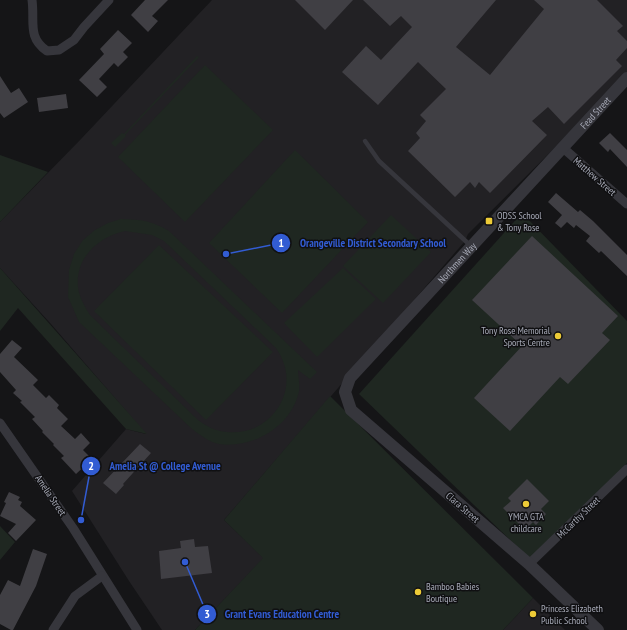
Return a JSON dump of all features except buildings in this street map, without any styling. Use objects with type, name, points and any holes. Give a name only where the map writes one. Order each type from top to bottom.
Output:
[{"type":"street","points":[[32,0],[33,32],[39,45],[48,51],[59,50],[74,40],[84,26],[109,0]]},
{"type":"street","name":"Fead Street","points":[[562,147],[627,78]]},
{"type":"street","name":"Matthew Street","points":[[562,147],[627,204]]},
{"type":"street","name":"Northmen Way","points":[[350,378],[562,147]]},
{"type":"street","name":"Clara Street","points":[[350,378],[345,392],[350,410],[529,564],[598,630]]},
{"type":"street","name":"Amelia Street","points":[[0,423],[52,496],[137,630]]},
{"type":"street","name":"McCarthy Street","points":[[529,564],[627,469]]},
{"type":"street","points":[[53,630],[75,596],[102,576]]},
{"type":"lane","points":[[365,141],[379,161],[471,246]]},
{"type":"shaded area","points":[[212,0],[627,0],[627,76],[468,234],[465,241],[224,520],[264,558],[195,630],[162,630],[72,491],[126,429],[146,434],[51,324],[0,268],[0,222],[81,139]]},
{"type":"shaded area","points":[[197,56],[199,57],[115,147],[111,143],[122,133],[124,134]]},
{"type":"shaded area","points":[[205,65],[273,130],[185,222],[118,157]]},
{"type":"shaded area","points":[[295,150],[368,222],[282,313],[209,243]]},
{"type":"shaded area","points":[[0,155],[48,172],[0,222]]},
{"type":"shaded area","points":[[522,213],[627,321],[627,463],[533,562],[359,394]]},
{"type":"shaded area","points":[[391,215],[431,252],[383,303],[343,266]]},
{"type":"shaded area","points":[[121,219],[140,220],[169,231],[317,372],[310,379],[298,370],[299,391],[295,404],[280,424],[257,439],[245,443],[232,445],[219,444],[208,440],[192,429],[79,322],[68,297],[69,270],[74,254],[83,240],[95,230],[108,223]],"holes":[[[125,231],[152,235],[164,241],[276,348],[281,356],[286,370],[285,393],[274,413],[266,421],[256,427],[241,432],[224,432],[215,430],[200,421],[90,315],[84,305],[78,287],[78,276],[80,266],[91,250],[106,238]]]},
{"type":"shaded area","points":[[159,245],[273,352],[206,420],[94,311]]},
{"type":"shaded area","points":[[0,268],[147,434],[126,429],[18,308],[0,331]]},
{"type":"shaded area","points":[[343,268],[376,299],[317,357],[284,323]]},
{"type":"shaded area","points":[[330,396],[533,598],[503,630],[195,630],[263,558],[224,520]]},
{"type":"shaded area","points":[[0,526],[15,542],[0,560]]},
{"type":"shaded area","name":"Princess Elizabeth Public School","points":[[533,598],[565,630],[503,630]]},
{"type":"place","name":"ODSS School & Tony Rose","points":[[489,221]]},
{"type":"place","name":"Orangeville District Secondary School","points":[[226,254]]},
{"type":"place","name":"Tony Rose Memorial Sports Centre","points":[[558,336]]},
{"type":"place","name":"YMCA GTA childcare","points":[[526,504]]},
{"type":"place","name":"Amelia St @ College Avenue","points":[[81,520]]},
{"type":"place","name":"Grant Evans Education Centre","points":[[185,562]]},
{"type":"place","name":"Bamboo Babies Boutique","points":[[418,592]]},
{"type":"place","name":"Princess Elizabeth Public School","points":[[533,614]]}]
